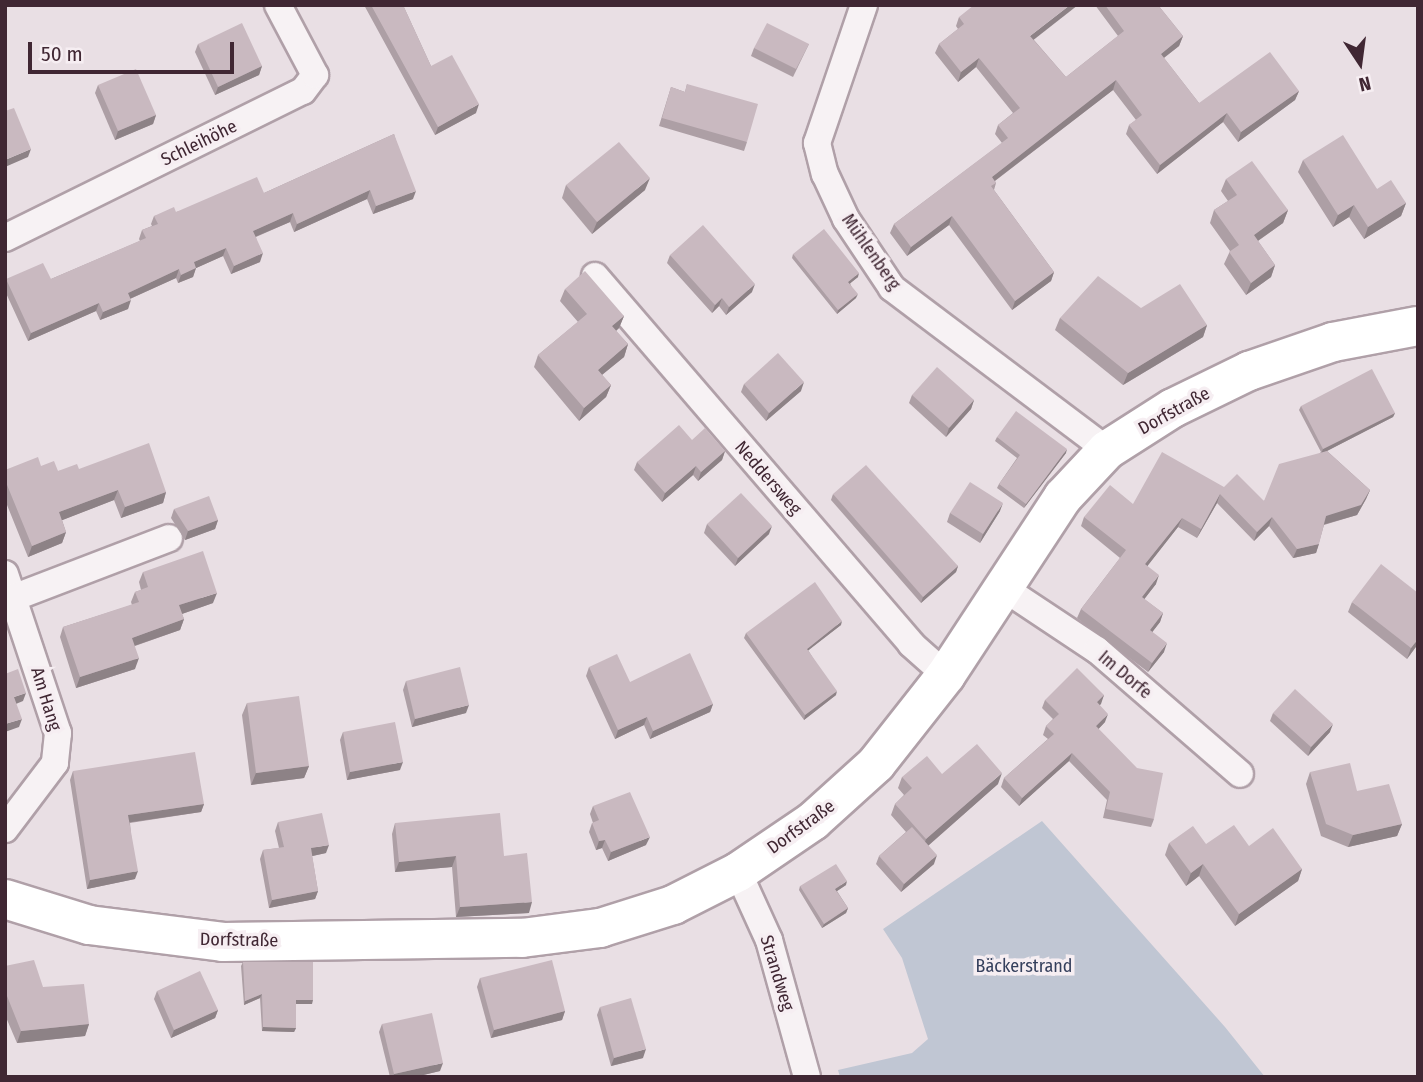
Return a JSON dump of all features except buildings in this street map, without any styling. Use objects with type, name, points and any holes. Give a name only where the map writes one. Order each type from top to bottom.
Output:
[{"type":"street","name":"Schleihöhe","points":[[5,238],[303,92],[315,75],[278,5]]},
{"type":"street","name":"Mühlenberg","points":[[864,5],[817,143],[825,174],[846,219],[892,288],[1107,450]]},
{"type":"street","name":"Neddersweg","points":[[595,276],[911,644],[946,675]]},
{"type":"street","name":"Dorfstraße","points":[[5,899],[89,925],[223,942],[522,938],[600,928],[673,905],[738,872],[813,821],[876,764],[946,675],[1063,497],[1107,450],[1173,408],[1249,371],[1333,342],[1418,326]]},
{"type":"street","name":"Am Hang","points":[[5,829],[55,763],[58,733],[9,586],[169,538]]},
{"type":"street","name":"Im Dorfe","points":[[1002,587],[1097,650],[1240,774]]},
{"type":"street","name":"Strandweg","points":[[738,872],[769,940],[807,1077]]},
{"type":"green space","name":"Bäckerstrand","points":[[1042,821],[1225,1027],[1265,1077],[840,1077],[838,1070],[912,1053],[928,1039],[902,958],[883,929]]}]
